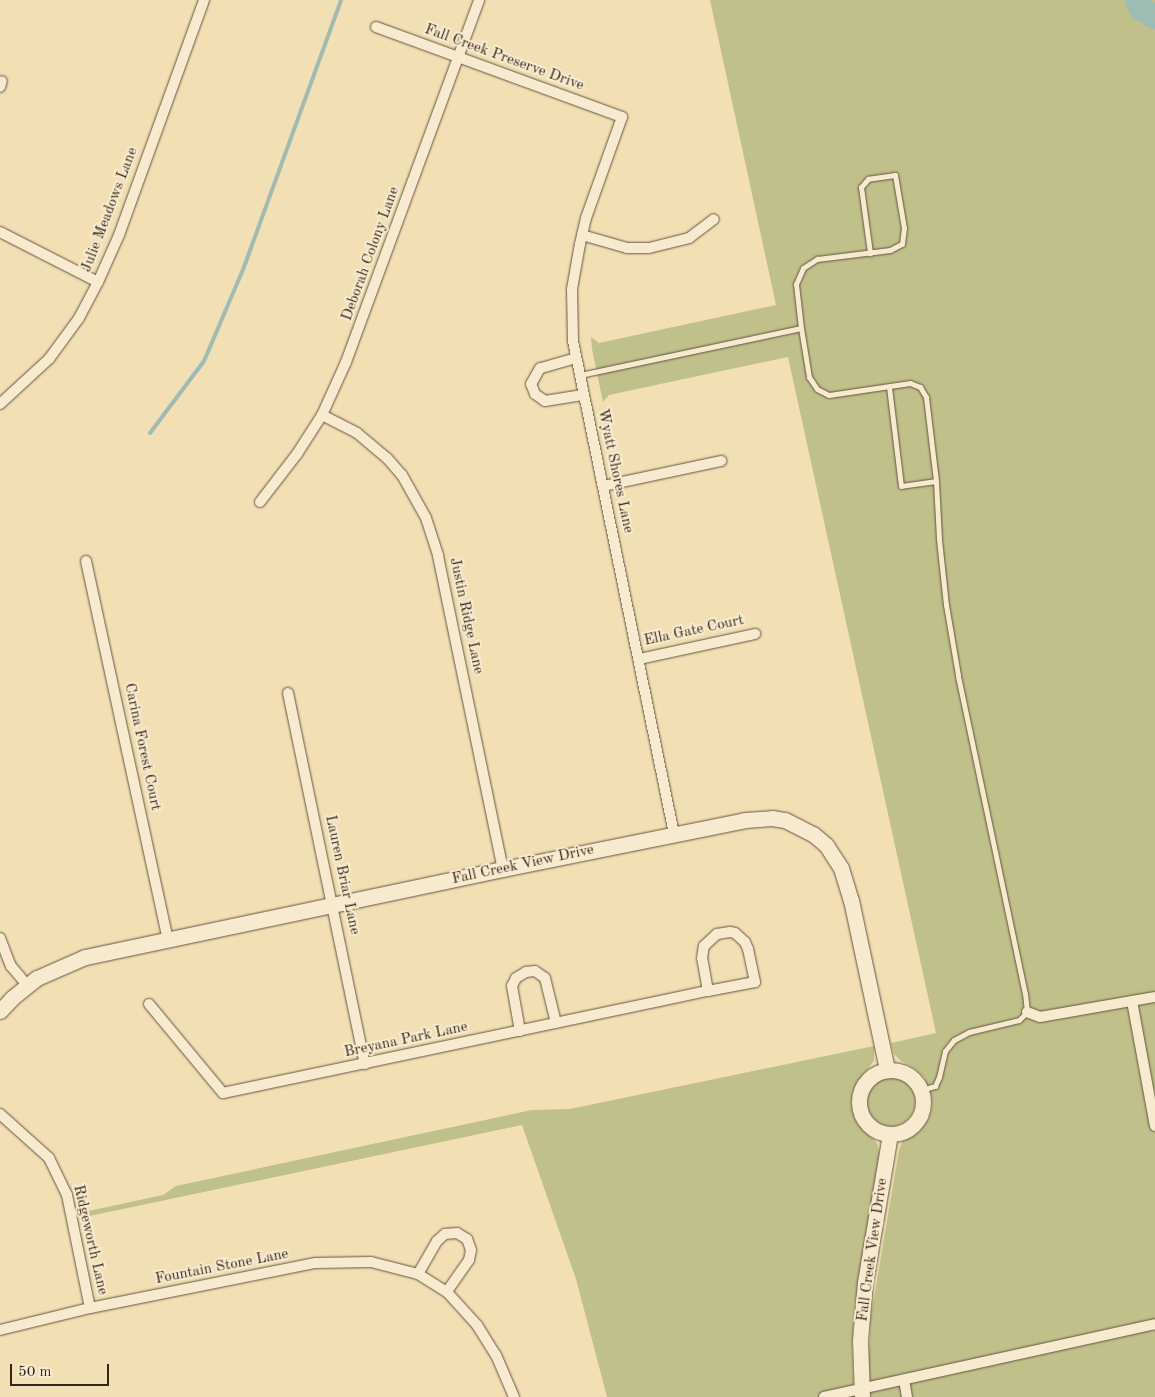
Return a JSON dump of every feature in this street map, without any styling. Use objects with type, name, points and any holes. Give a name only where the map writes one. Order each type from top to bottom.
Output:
[{"type":"street","name":"Julie Meadows Lane","points":[[0,404],[49,359],[79,318],[98,282],[119,235],[204,0]]},
{"type":"street","name":"Deborah Colony Lane","points":[[260,502],[297,454],[322,414],[361,325],[479,0]]},
{"type":"street","name":"Fall Creek Preserve Drive","points":[[376,27],[622,117]]},
{"type":"street","name":"Wyatt Shores Lane","points":[[622,117],[582,235],[572,289],[573,341],[674,834]]},
{"type":"street","points":[[582,235],[627,248],[649,248],[689,238],[714,219]]},
{"type":"street","points":[[0,232],[98,282]]},
{"type":"street","points":[[576,358],[540,368],[533,378],[532,390],[539,399],[545,401],[583,394]]},
{"type":"street","name":"Justin Ridge Lane","points":[[322,414],[357,433],[381,452],[402,475],[426,518],[438,556],[503,869]]},
{"type":"street","points":[[604,486],[722,461]]},
{"type":"street","name":"Carina Forest Court","points":[[86,561],[168,940]]},
{"type":"street","name":"Ella Gate Court","points":[[638,659],[755,634]]},
{"type":"street","name":"Lauren Briar Lane","points":[[288,693],[366,1064]]},
{"type":"street","name":"Fall Creek View Drive","points":[[0,1011],[27,985],[51,971],[85,957],[674,834],[745,820],[772,818],[798,826],[826,845],[838,863],[852,900],[887,1070]]},
{"type":"street","name":"Breyana Park Lane","points":[[149,1004],[222,1093],[366,1064],[520,1031],[556,1024],[708,992],[755,982],[748,949],[745,942],[736,934],[730,932],[717,934],[704,946],[702,958],[708,992]]},
{"type":"street","points":[[0,938],[11,966],[27,985]]},
{"type":"street","points":[[520,1031],[512,986],[516,978],[526,972],[536,971],[545,978],[556,1024]]},
{"type":"street","points":[[1027,1012],[1040,1017],[1155,997]]},
{"type":"street","points":[[1132,1001],[1155,1126]]},
{"type":"street","points":[[898,1070],[907,1074],[921,1090],[923,1100],[917,1120],[910,1128],[890,1134],[880,1132],[870,1127],[861,1114],[859,1098],[862,1088],[868,1079],[877,1072],[898,1070]]},
{"type":"street","name":"Ridgeworth Lane","points":[[0,1114],[50,1158],[67,1195],[90,1308]]},
{"type":"street","name":"Fall Creek View Drive","points":[[862,1393],[860,1340],[865,1282],[890,1134]]},
{"type":"street","points":[[418,1274],[437,1241],[445,1234],[457,1233],[467,1239],[471,1250],[469,1260],[447,1292]]},
{"type":"street","name":"Fountain Stone Lane","points":[[0,1330],[90,1308],[316,1263],[371,1262],[418,1274],[447,1292],[478,1325],[496,1355],[514,1397]]},
{"type":"street","points":[[824,1397],[862,1393],[904,1380],[1155,1324]]},
{"type":"street","points":[[904,1380],[907,1397]]},
{"type":"lane","points":[[870,253],[862,187],[868,179],[895,175],[904,228],[904,239],[899,246],[870,253],[817,259],[803,268],[796,284],[808,377],[817,390],[829,395],[910,383],[920,387],[926,397],[936,481],[939,540],[946,605],[1025,994],[1027,1012],[1019,1020],[969,1032],[954,1040],[945,1051],[940,1077],[935,1086],[921,1090]]},
{"type":"lane","points":[[579,375],[801,328]]},
{"type":"lane","points":[[889,387],[900,486],[936,481]]},
{"type":"green space","points":[[710,0],[1155,0],[1155,1397],[871,1397],[869,1357],[871,1315],[899,1150],[902,1142],[919,1132],[928,1120],[932,1108],[932,1098],[924,1077],[894,1054],[891,1043],[936,1033],[788,357],[609,395],[603,402],[592,349],[591,337],[599,343],[776,305]]},
{"type":"green space","points":[[874,1046],[874,1061],[857,1082],[852,1093],[851,1105],[857,1123],[877,1143],[880,1155],[854,1310],[852,1347],[854,1397],[607,1397],[576,1279],[522,1125],[80,1218],[79,1213],[163,1195],[176,1186],[532,1110],[570,1109]]},
{"type":"green space","points":[[886,1078],[896,1078],[908,1085],[915,1097],[915,1107],[908,1119],[896,1126],[886,1126],[878,1122],[871,1115],[867,1107],[867,1097],[871,1089],[878,1082]]},
{"type":"waterway","points":[[150,433],[204,361],[244,267],[341,0]]},
{"type":"waterway","points":[[1137,0],[1141,9],[1155,17]]}]
